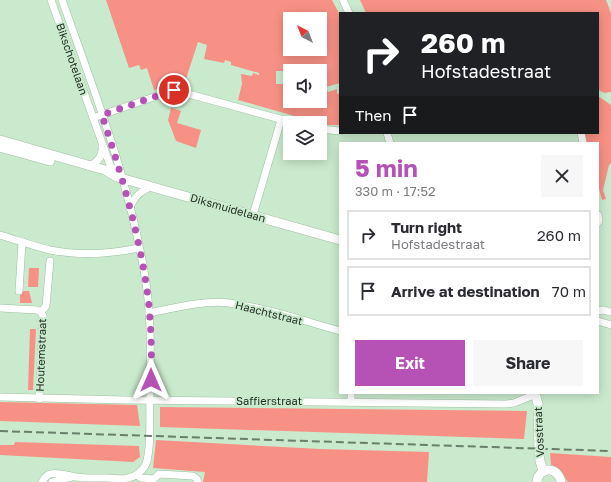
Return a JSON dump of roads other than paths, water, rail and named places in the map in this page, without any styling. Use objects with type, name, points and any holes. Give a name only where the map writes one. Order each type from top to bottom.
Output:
[{"type":"street","name":"Bikschotelaan","points":[[51,0],[110,165],[120,178]]},
{"type":"street","name":"Bikschotelaan","points":[[62,0],[118,163],[120,178],[130,208],[146,283],[150,313],[150,427],[148,457],[144,466],[137,474]]},
{"type":"street","points":[[342,0],[348,12]]},
{"type":"street","points":[[92,118],[174,90],[281,120],[253,215]]},
{"type":"street","points":[[327,130],[339,131]]},
{"type":"street","name":"Diksmuidelaan","points":[[0,140],[105,170],[120,178]]},
{"type":"street","points":[[89,166],[101,155],[102,144]]},
{"type":"street","name":"Diksmuidelaan","points":[[0,147],[106,177],[120,178],[151,186],[339,240]]},
{"type":"street","points":[[130,208],[136,195],[151,186]]},
{"type":"street","points":[[0,235],[50,250],[73,253],[114,252],[139,248]]},
{"type":"street","points":[[19,291],[22,242]]},
{"type":"street","points":[[0,308],[17,308],[37,310],[41,312],[46,306],[50,261]]},
{"type":"street","name":"Haachtstraat","points":[[150,313],[204,303],[229,303],[258,308],[339,331]]},
{"type":"street","points":[[599,311],[611,312]]},
{"type":"street","name":"Houtemstraat","points":[[39,399],[43,316],[41,312]]},
{"type":"street","points":[[599,321],[611,325]]},
{"type":"street","points":[[351,394],[351,402]]},
{"type":"street","name":"Saffierstraat","points":[[0,398],[506,404],[514,403],[533,394]]},
{"type":"street","name":"Vosstraat","points":[[535,394],[538,404],[539,453],[543,471]]},
{"type":"street","points":[[537,482],[537,478],[540,474],[543,471],[548,470],[552,470],[556,473],[561,482]]},
{"type":"street","points":[[42,482],[51,474],[63,474],[72,477],[122,479],[128,479],[137,474],[141,478],[155,480],[159,474],[192,476],[196,477],[198,482]]},
{"type":"street","points":[[54,481],[72,477]]},
{"type":"railway","points":[[0,431],[611,451]]}]
